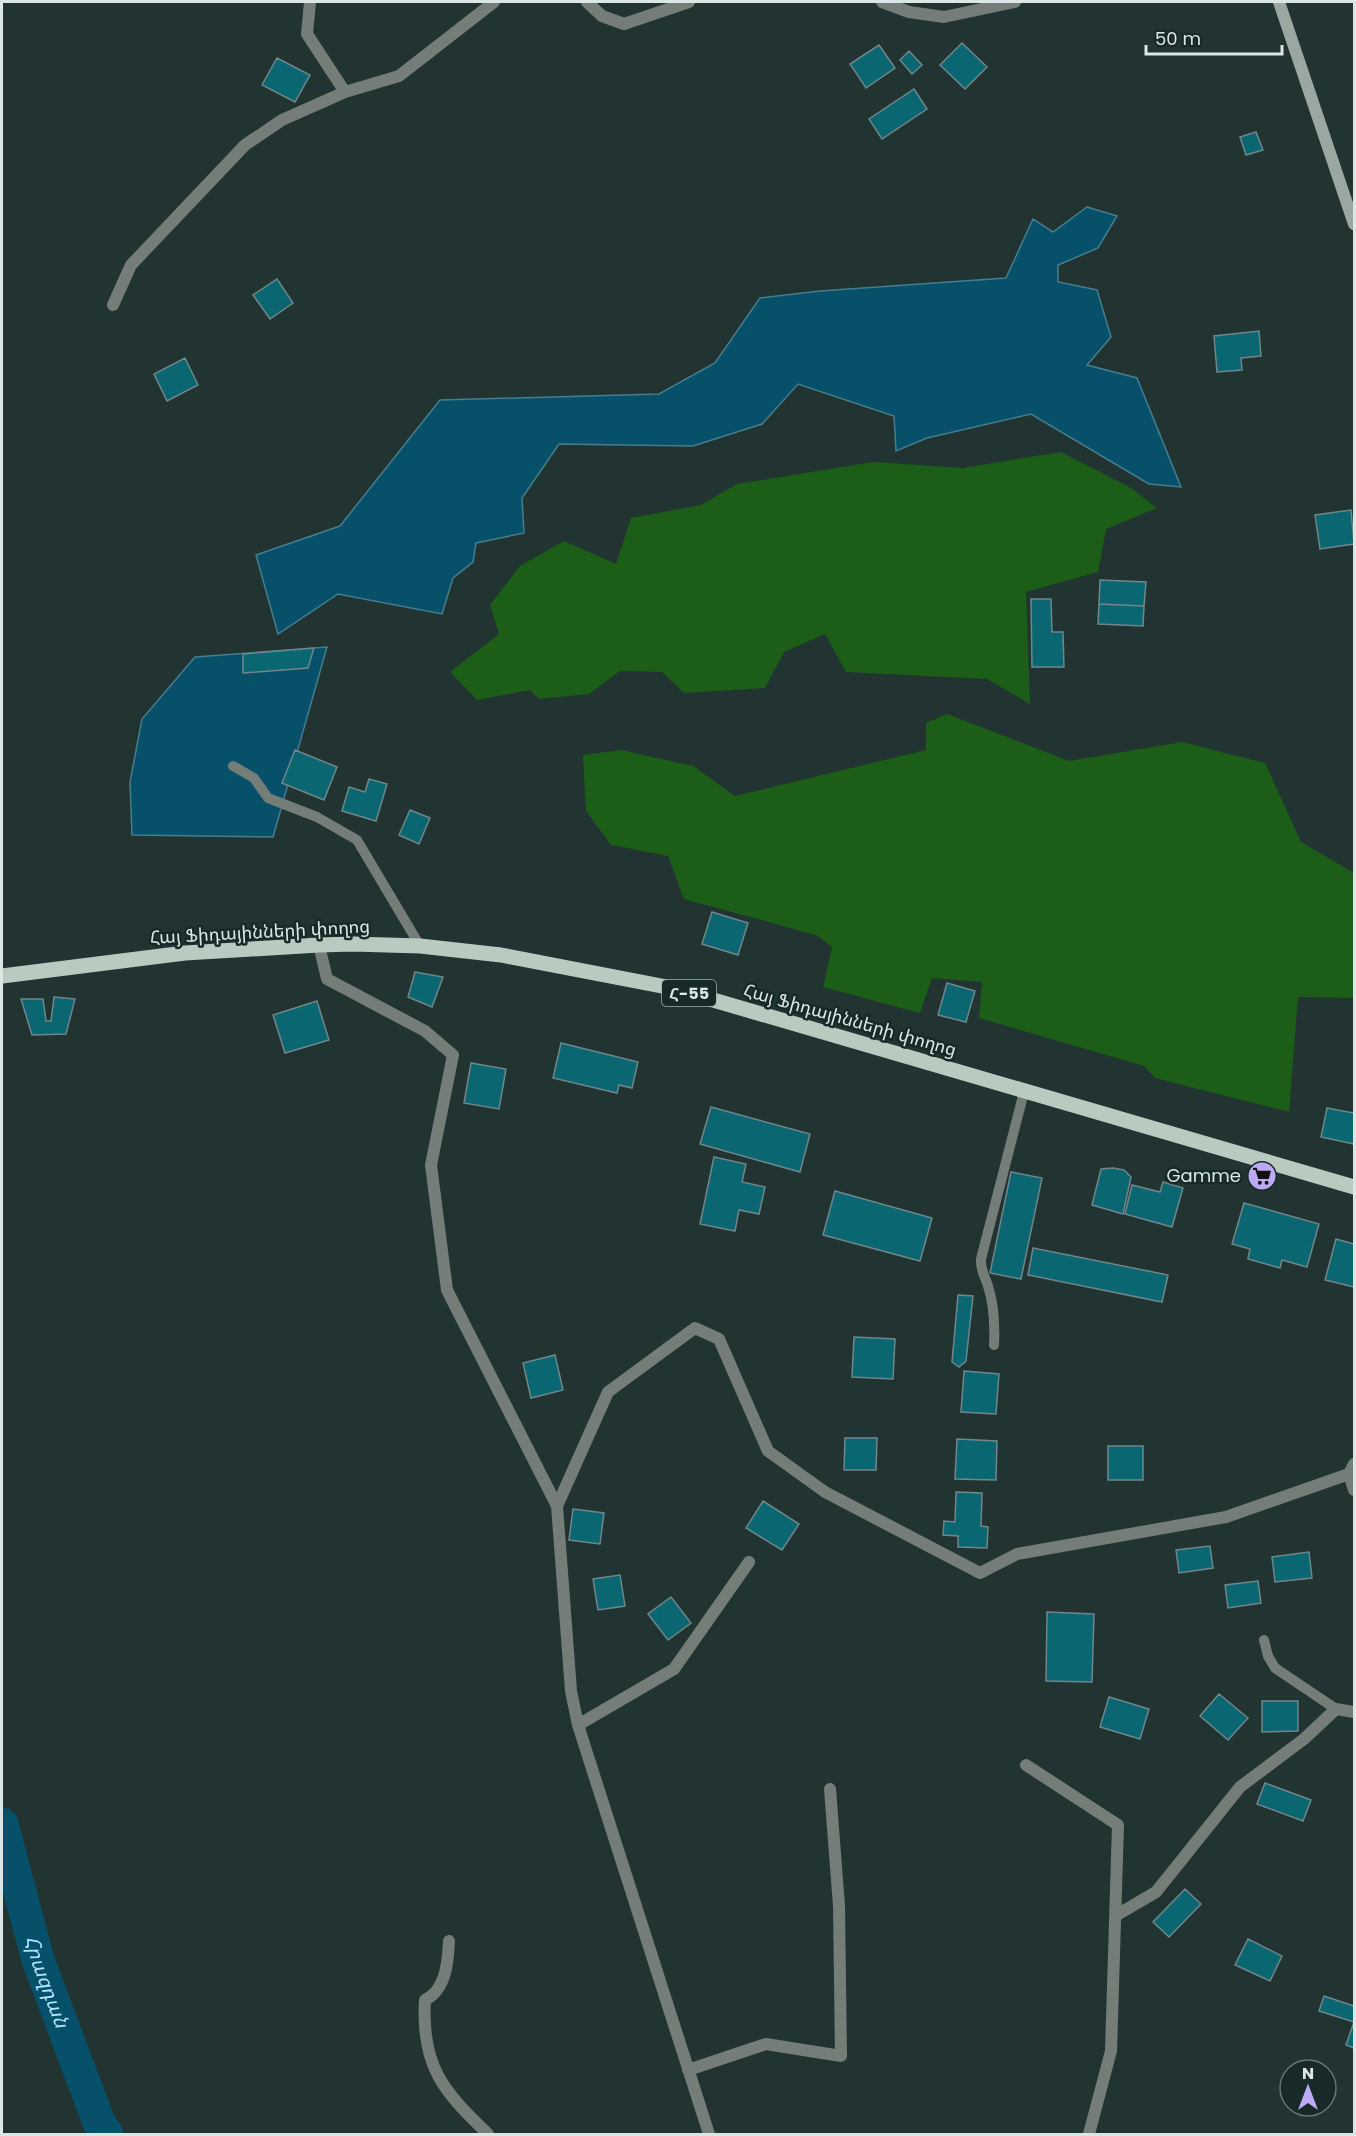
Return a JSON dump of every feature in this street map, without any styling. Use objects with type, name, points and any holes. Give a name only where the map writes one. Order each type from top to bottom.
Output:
[{"type":"main road","points":[[1278,2],[1354,224]]},
{"type":"main road","name":"Հայ Ֆիդայինների փողոց","points":[[2,976],[185,953],[319,945],[420,946],[501,955],[672,988],[1354,1187]]},
{"type":"street","points":[[310,2],[307,34],[345,92]]},
{"type":"street","points":[[113,306],[131,265],[244,145],[282,120],[345,92],[399,76],[494,2]]},
{"type":"street","points":[[587,2],[602,16],[624,24],[689,2]]},
{"type":"street","points":[[882,2],[909,12],[944,17],[1015,2]]},
{"type":"street","points":[[319,945],[327,979],[425,1031],[453,1055],[431,1165],[447,1290],[557,1506],[571,1691],[578,1725],[709,2134]]},
{"type":"street","points":[[557,1506],[608,1392],[694,1328],[719,1339],[768,1451],[825,1492],[980,1573],[1017,1554],[1226,1517],[1352,1469],[1354,1490]]},
{"type":"street","points":[[578,1725],[674,1668],[749,1562]]},
{"type":"street","points":[[1115,1916],[1156,1892],[1240,1786],[1304,1738],[1336,1709],[1354,1712]]},
{"type":"street","points":[[1026,1765],[1118,1825],[1111,2051],[1089,2134]]},
{"type":"street","points":[[688,2070],[766,2044],[841,2055],[839,1906],[830,1789]]},
{"type":"street","points":[[449,1941],[448,1960],[443,1979],[434,1995],[425,2000],[427,2050],[440,2080],[456,2103],[488,2134]]},
{"type":"lane","points":[[233,766],[254,778],[268,798],[317,817],[357,840],[420,946]]},
{"type":"lane","points":[[994,1345],[995,1323],[988,1286],[980,1268],[981,1258],[1024,1092]]},
{"type":"lane","points":[[1264,1640],[1268,1656],[1275,1668],[1336,1709]]},
{"type":"green space","points":[[1061,452],[1131,488],[1157,508],[1106,529],[1098,572],[1026,592],[1030,704],[987,679],[846,672],[825,634],[784,652],[765,688],[684,693],[662,672],[620,671],[589,694],[539,699],[530,690],[477,700],[450,672],[499,634],[490,605],[520,566],[564,541],[616,564],[631,518],[701,505],[737,484],[873,462],[963,468]]},
{"type":"green space","points":[[947,714],[1069,761],[1182,742],[1265,763],[1301,842],[1354,873],[1354,998],[1298,997],[1289,1112],[1155,1078],[1144,1066],[979,1018],[982,982],[932,978],[920,1013],[823,987],[832,947],[816,935],[684,899],[668,856],[611,845],[586,811],[583,755],[621,750],[693,766],[735,796],[926,750],[926,723]]},
{"type":"water","points":[[1087,207],[1117,216],[1098,248],[1058,265],[1058,282],[1097,290],[1111,337],[1087,365],[1137,378],[1181,487],[1149,484],[1031,414],[927,438],[896,451],[894,416],[798,384],[762,424],[693,446],[559,444],[522,498],[524,533],[476,543],[473,562],[453,578],[442,614],[338,594],[278,634],[256,555],[340,526],[440,400],[659,394],[715,363],[760,298],[820,291],[1006,278],[1033,219],[1053,232]]},
{"type":"water","points":[[327,647],[273,837],[132,835],[130,782],[142,719],[195,657]]},
{"type":"building","points":[[962,43],[987,67],[965,89],[940,65]]},
{"type":"building","points":[[879,45],[895,68],[866,88],[850,64]]},
{"type":"building","points":[[909,51],[922,65],[912,74],[900,60]]},
{"type":"building","points":[[277,58],[310,75],[295,102],[262,85]]},
{"type":"building","points":[[914,89],[927,109],[882,139],[869,119]]},
{"type":"building","points":[[1256,132],[1263,150],[1246,155],[1240,137]]},
{"type":"building","points":[[277,279],[293,303],[270,319],[253,295]]},
{"type":"building","points":[[1259,331],[1261,356],[1241,358],[1242,370],[1217,372],[1214,336]]},
{"type":"building","points":[[185,358],[198,385],[167,401],[154,374]]},
{"type":"building","points":[[1351,510],[1354,544],[1320,549],[1315,515]]},
{"type":"building","points":[[1100,580],[1146,582],[1144,606],[1099,604]]},
{"type":"building","points":[[1031,599],[1051,599],[1052,632],[1063,632],[1064,667],[1032,667]]},
{"type":"building","points":[[1099,604],[1144,606],[1143,626],[1098,624]]},
{"type":"building","points":[[314,648],[308,668],[243,673],[243,654]]},
{"type":"building","points":[[295,750],[337,767],[324,800],[282,783]]},
{"type":"building","points":[[369,779],[387,784],[376,821],[342,811],[349,787],[365,792]]},
{"type":"building","points":[[410,810],[430,818],[419,844],[399,835]]},
{"type":"building","points":[[712,912],[748,923],[738,955],[702,944]]},
{"type":"building","points":[[415,972],[443,977],[432,1007],[408,997]]},
{"type":"building","points":[[947,983],[975,991],[966,1022],[938,1015]]},
{"type":"building","points":[[54,997],[75,999],[66,1034],[32,1035],[21,999],[43,999],[46,1021],[51,1021]]},
{"type":"building","points":[[317,1001],[329,1040],[285,1053],[273,1015]]},
{"type":"building","points":[[561,1043],[638,1062],[632,1088],[619,1085],[617,1093],[553,1078]]},
{"type":"building","points":[[471,1063],[506,1069],[499,1109],[464,1103]]},
{"type":"building","points":[[711,1107],[810,1134],[800,1172],[700,1144]]},
{"type":"building","points":[[1327,1108],[1354,1113],[1354,1144],[1321,1137]]},
{"type":"building","points":[[714,1157],[746,1164],[742,1182],[765,1187],[759,1214],[739,1210],[735,1231],[700,1224]]},
{"type":"building","points":[[1101,1169],[1124,1170],[1131,1177],[1123,1214],[1092,1205]]},
{"type":"building","points":[[1011,1172],[1042,1178],[1021,1279],[990,1273]]},
{"type":"building","points":[[1163,1182],[1183,1188],[1172,1227],[1125,1214],[1132,1185],[1160,1192]]},
{"type":"building","points":[[835,1191],[932,1218],[920,1261],[823,1235]]},
{"type":"building","points":[[1244,1203],[1319,1224],[1307,1267],[1282,1260],[1280,1268],[1248,1259],[1250,1249],[1232,1244]]},
{"type":"building","points":[[1336,1239],[1354,1244],[1354,1287],[1325,1280]]},
{"type":"building","points":[[1033,1248],[1168,1275],[1162,1302],[1028,1275]]},
{"type":"building","points":[[958,1295],[973,1296],[966,1361],[959,1367],[952,1362]]},
{"type":"building","points":[[854,1337],[895,1339],[893,1379],[852,1377]]},
{"type":"building","points":[[555,1355],[563,1390],[531,1398],[523,1363]]},
{"type":"building","points":[[964,1371],[999,1374],[996,1414],[961,1412]]},
{"type":"building","points":[[845,1438],[877,1438],[876,1470],[844,1470]]},
{"type":"building","points":[[957,1439],[997,1441],[996,1480],[955,1479]]},
{"type":"building","points":[[1108,1446],[1143,1446],[1143,1480],[1108,1480]]},
{"type":"building","points":[[956,1492],[982,1493],[981,1526],[988,1527],[987,1548],[958,1547],[958,1536],[943,1535],[944,1521],[955,1522]]},
{"type":"building","points":[[763,1501],[799,1524],[782,1550],[746,1528]]},
{"type":"building","points":[[573,1509],[604,1513],[600,1544],[569,1540]]},
{"type":"building","points":[[1210,1546],[1213,1568],[1179,1573],[1176,1550]]},
{"type":"building","points":[[1309,1552],[1312,1578],[1275,1582],[1272,1557]]},
{"type":"building","points":[[620,1575],[625,1606],[598,1610],[593,1579]]},
{"type":"building","points":[[1258,1581],[1261,1603],[1228,1608],[1225,1585]]},
{"type":"building","points":[[671,1597],[691,1623],[668,1640],[648,1614]]},
{"type":"building","points":[[1047,1612],[1094,1614],[1092,1682],[1046,1681]]},
{"type":"building","points":[[1219,1694],[1248,1718],[1228,1740],[1200,1716]]},
{"type":"building","points":[[1109,1697],[1149,1709],[1140,1739],[1100,1727]]},
{"type":"building","points":[[1262,1701],[1298,1701],[1298,1731],[1262,1732]]},
{"type":"building","points":[[1265,1783],[1311,1800],[1303,1821],[1257,1804]]},
{"type":"building","points":[[1185,1889],[1201,1904],[1169,1937],[1153,1922]]},
{"type":"building","points":[[1248,1939],[1282,1956],[1270,1981],[1235,1965]]},
{"type":"building","points":[[1324,1996],[1354,2006],[1354,2022],[1319,2011]]},
{"type":"building","points":[[1354,2022],[1354,2048],[1346,2045]]},
{"type":"waterway","name":"Հրազդան","points":[[2,1824],[38,1960],[100,2125],[107,2134]]},
{"type":"place","name":"Gamme","points":[[1262,1176]]}]
